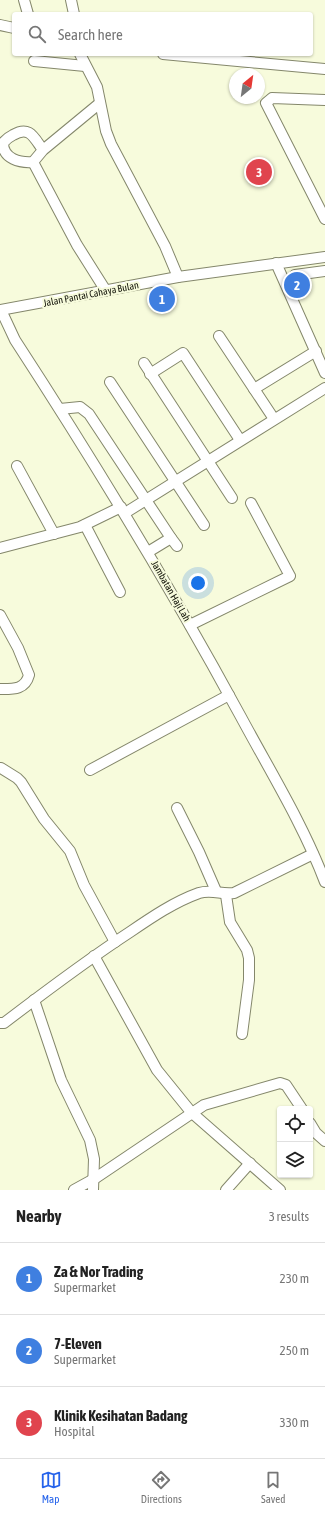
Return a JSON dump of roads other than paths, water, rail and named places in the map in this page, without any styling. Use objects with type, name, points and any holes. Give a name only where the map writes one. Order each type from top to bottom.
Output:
[{"type":"street","points":[[24,0],[27,12]]},
{"type":"street","points":[[71,0],[74,12]]},
{"type":"street","points":[[0,25],[12,28]]},
{"type":"street","points":[[81,56],[97,87],[111,144],[165,246],[178,277]]},
{"type":"street","points":[[185,56],[325,69]]},
{"type":"street","points":[[34,61],[85,66]]},
{"type":"street","points":[[325,100],[272,98],[266,103],[322,205],[325,219]]},
{"type":"street","points":[[33,162],[43,150],[100,103]]},
{"type":"street","points":[[33,162],[23,162],[12,159],[5,152],[3,143],[20,131],[25,131],[32,134],[43,150]]},
{"type":"street","points":[[33,162],[77,245],[106,292]]},
{"type":"street","points":[[295,275],[322,272],[321,257]]},
{"type":"street","name":"Jalan Pantai Cahaya Bulan","points":[[1,310],[106,292],[178,277],[321,257]]},
{"type":"street","points":[[276,263],[325,373]]},
{"type":"street","name":"Jambatan Haji Lah","points":[[1,310],[15,340],[123,510],[190,625],[296,818],[325,882]]},
{"type":"street","points":[[219,336],[274,419]]},
{"type":"street","points":[[254,389],[316,350]]},
{"type":"street","points":[[150,374],[183,353],[240,440]]},
{"type":"street","points":[[144,363],[232,498]]},
{"type":"street","points":[[110,382],[204,525]]},
{"type":"street","points":[[0,548],[84,525],[123,510],[146,499],[174,480],[325,388]]},
{"type":"street","points":[[60,409],[80,407],[90,414],[174,542],[148,552]]},
{"type":"street","points":[[17,466],[54,534]]},
{"type":"street","points":[[190,625],[290,576],[251,503]]},
{"type":"street","points":[[84,525],[120,592]]},
{"type":"street","points":[[0,615],[18,648],[29,675],[24,685],[18,688],[0,689]]},
{"type":"street","points":[[90,770],[229,695]]},
{"type":"street","points":[[1,768],[21,782],[44,819],[70,851],[84,885],[115,942]]},
{"type":"street","points":[[177,808],[216,891]]},
{"type":"street","points":[[0,1023],[4,1022],[94,956],[170,906],[200,892],[216,891],[226,894],[245,888],[313,854]]},
{"type":"street","points":[[226,894],[230,922],[247,950],[249,958],[249,980],[242,1034]]},
{"type":"street","points":[[94,956],[157,1070],[191,1112],[280,1190]]},
{"type":"street","points":[[34,1000],[61,1080],[90,1140],[94,1159],[93,1190]]},
{"type":"street","points":[[74,1190],[94,1179],[191,1112],[204,1105],[280,1083],[286,1085],[300,1106]]},
{"type":"street","points":[[313,1128],[325,1141]]},
{"type":"street","points":[[226,1190],[250,1163]]},
{"type":"place","name":"Klinik Kesihatan Badang","points":[[259,172]]},
{"type":"place","name":"7-Eleven","points":[[297,285]]},
{"type":"place","name":"Za & Nor Trading","points":[[162,299]]}]
